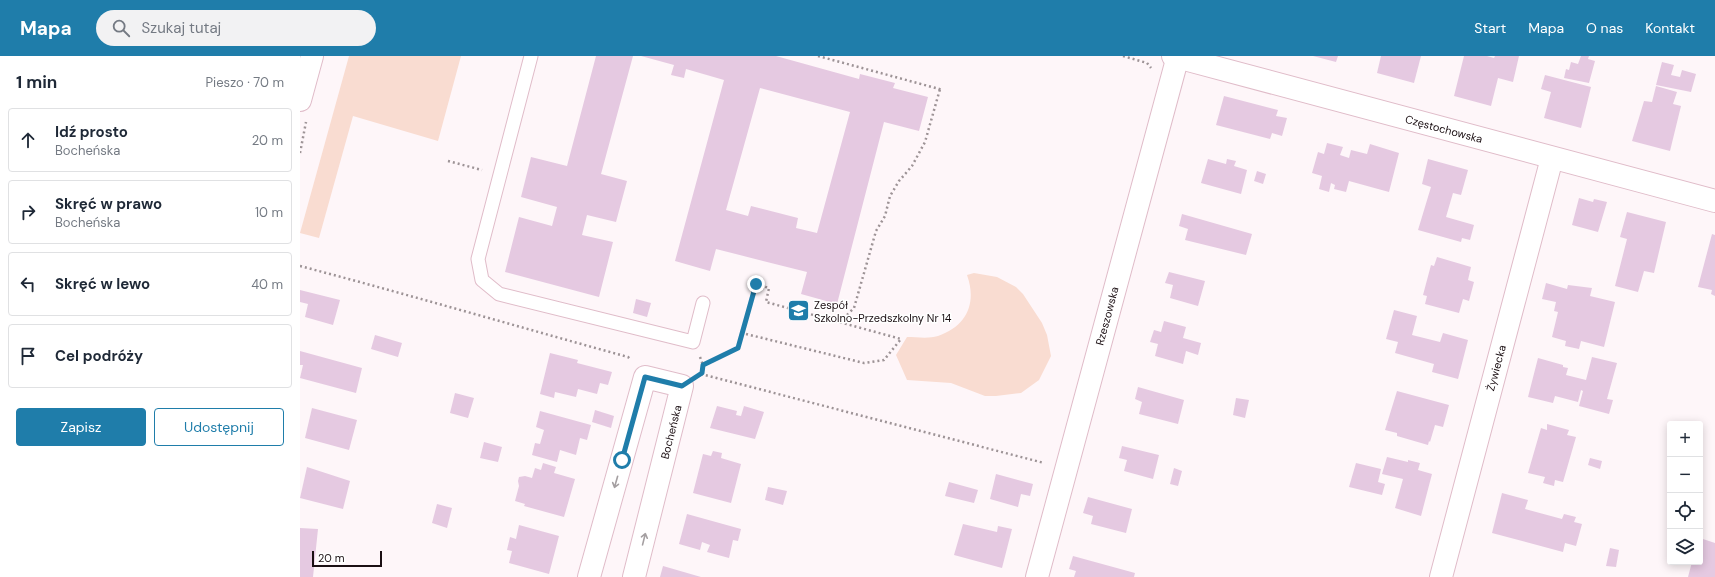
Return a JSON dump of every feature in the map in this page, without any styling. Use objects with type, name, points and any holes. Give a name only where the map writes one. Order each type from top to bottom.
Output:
[{"type":"street","points":[[300,95],[312,56]]},
{"type":"street","name":"Częstochowska","points":[[1177,56],[1715,201]]},
{"type":"street","name":"Rzeszowska","points":[[1037,577],[1177,56]]},
{"type":"street","name":"Żywiecka","points":[[1440,577],[1552,158]]},
{"type":"street","points":[[589,577],[645,377],[682,386]]},
{"type":"street","name":"Bocheńska","points":[[634,577],[682,386]]},
{"type":"lane","points":[[531,56],[478,259],[482,280],[499,294],[693,342],[703,303]]},
{"type":"path","points":[[818,56],[942,89],[925,142],[912,166],[899,181],[890,196],[885,216],[876,231],[854,308],[840,322]]},
{"type":"path","points":[[1123,56],[1147,63],[1149,56]]},
{"type":"path","points":[[448,161],[500,174]]},
{"type":"path","points":[[300,266],[439,302],[473,314],[628,357],[645,377]]},
{"type":"path","points":[[702,373],[703,365],[738,348],[742,333],[756,284],[770,288],[766,302],[900,339],[884,360],[864,363],[742,333]]},
{"type":"path","points":[[682,386],[702,373],[1046,463]]},
{"type":"shaded area","points":[[349,56],[461,56],[438,141],[353,116],[319,238],[300,233]]},
{"type":"shaded area","points":[[974,273],[997,277],[1016,287],[1023,294],[1042,323],[1047,335],[1051,356],[1039,380],[1021,393],[985,396],[951,383],[907,380],[896,355],[907,337],[926,338],[938,336],[948,332],[963,320],[970,304],[971,295],[967,275]]},
{"type":"building","points":[[596,56],[633,56],[601,174],[627,181],[616,222],[587,215],[582,235],[613,242],[599,297],[505,272],[519,217],[552,226],[557,207],[521,197],[531,157],[567,166]]},
{"type":"building","points":[[641,56],[776,56],[859,79],[860,74],[895,83],[893,88],[928,97],[919,131],[884,122],[837,304],[801,294],[807,272],[716,249],[710,271],[675,261],[724,80],[686,69],[684,78],[671,75],[674,65]],"holes":[[[760,88],[850,112],[817,233],[796,228],[798,218],[751,206],[748,216],[726,210]]]},
{"type":"building","points":[[1313,56],[1338,56],[1336,62]]},
{"type":"building","points":[[1381,56],[1421,56],[1414,83],[1377,73]]},
{"type":"building","points":[[1464,56],[1487,56],[1494,58],[1495,56],[1519,56],[1513,82],[1498,78],[1491,106],[1454,96]]},
{"type":"building","points":[[1581,56],[1589,56],[1588,59],[1595,61],[1589,83],[1564,78],[1566,69],[1569,70],[1571,62],[1578,64]]},
{"type":"building","points":[[1662,62],[1674,65],[1671,75],[1680,77],[1682,70],[1696,74],[1691,92],[1656,85]]},
{"type":"building","points":[[1545,75],[1591,87],[1581,128],[1544,118],[1551,92],[1541,89]]},
{"type":"building","points":[[1656,86],[1677,92],[1673,104],[1681,106],[1670,151],[1632,141],[1644,101],[1652,102]]},
{"type":"building","points":[[1224,96],[1278,110],[1276,116],[1287,118],[1282,136],[1272,133],[1270,139],[1216,125]]},
{"type":"building","points":[[1327,143],[1343,147],[1340,155],[1349,158],[1351,150],[1367,154],[1370,144],[1399,153],[1389,192],[1349,181],[1346,192],[1334,189],[1335,185],[1331,183],[1329,192],[1319,189],[1322,176],[1312,173],[1318,152],[1324,154]]},
{"type":"building","points":[[1208,159],[1226,164],[1227,159],[1236,161],[1234,166],[1247,170],[1241,194],[1201,183]]},
{"type":"building","points":[[1428,159],[1468,170],[1461,195],[1453,193],[1446,217],[1474,225],[1470,240],[1462,238],[1461,242],[1418,230],[1431,187],[1422,184]]},
{"type":"building","points":[[1257,171],[1266,174],[1263,184],[1254,181]]},
{"type":"building","points":[[1579,198],[1593,202],[1594,199],[1607,202],[1598,232],[1572,225]]},
{"type":"building","points":[[1627,212],[1666,222],[1654,273],[1644,271],[1638,292],[1615,286],[1627,239],[1620,237]]},
{"type":"building","points":[[1182,214],[1252,234],[1246,255],[1185,240],[1188,229],[1179,226]]},
{"type":"building","points":[[1712,234],[1715,235],[1715,296],[1711,294],[1712,290],[1698,287]]},
{"type":"building","points":[[1437,257],[1471,267],[1468,280],[1474,282],[1469,301],[1463,299],[1459,313],[1425,304],[1427,296],[1423,295],[1431,265],[1434,266]]},
{"type":"building","points":[[1169,272],[1205,281],[1198,306],[1170,298],[1173,285],[1165,283]]},
{"type":"building","points":[[1546,283],[1567,289],[1568,285],[1592,288],[1590,296],[1615,302],[1604,347],[1581,341],[1579,349],[1565,346],[1566,341],[1552,337],[1558,312],[1554,311],[1556,302],[1542,299]]},
{"type":"building","points":[[300,290],[340,300],[333,325],[305,317],[308,304],[300,302]]},
{"type":"building","points":[[636,299],[651,303],[647,317],[633,313]]},
{"type":"building","points":[[1394,310],[1417,316],[1412,335],[1440,342],[1443,333],[1468,340],[1458,379],[1432,372],[1434,364],[1395,353],[1398,342],[1386,339]]},
{"type":"building","points":[[1164,321],[1186,327],[1183,338],[1201,343],[1198,355],[1186,351],[1183,364],[1155,356],[1158,344],[1150,342],[1154,330],[1161,332]]},
{"type":"building","points":[[375,335],[402,343],[398,357],[371,349]]},
{"type":"building","points":[[300,351],[362,368],[356,393],[300,378],[303,365],[300,365]]},
{"type":"building","points":[[550,353],[578,360],[577,363],[612,372],[608,385],[600,383],[597,394],[578,389],[576,397],[555,392],[554,398],[540,394]]},
{"type":"building","points":[[1592,357],[1617,363],[1607,399],[1613,400],[1609,414],[1579,406],[1583,391],[1581,390],[1578,402],[1555,396],[1553,403],[1528,397],[1538,358],[1563,365],[1563,367],[1568,368],[1566,375],[1586,380]]},
{"type":"building","points":[[1138,387],[1184,400],[1178,424],[1139,414],[1142,402],[1135,399]]},
{"type":"building","points":[[1397,391],[1449,405],[1443,427],[1435,425],[1428,445],[1397,436],[1397,433],[1385,430]]},
{"type":"building","points":[[455,393],[474,398],[468,418],[450,413]]},
{"type":"building","points":[[1236,398],[1249,400],[1245,418],[1233,415]]},
{"type":"building","points":[[717,406],[737,411],[736,415],[741,416],[744,406],[764,412],[755,439],[710,428]]},
{"type":"building","points":[[312,408],[357,420],[349,450],[305,438]]},
{"type":"building","points":[[595,410],[614,416],[611,428],[592,422]]},
{"type":"building","points":[[540,411],[591,425],[587,440],[580,438],[576,455],[560,450],[557,462],[532,455],[535,443],[540,444],[544,430],[536,427]]},
{"type":"building","points":[[1547,424],[1569,430],[1567,435],[1576,437],[1563,482],[1555,480],[1554,486],[1543,483],[1545,477],[1528,473],[1541,428],[1547,430]]},
{"type":"building","points":[[484,442],[502,447],[498,462],[480,458]]},
{"type":"building","points":[[1122,446],[1159,455],[1153,479],[1124,471],[1127,460],[1119,458]]},
{"type":"building","points":[[713,451],[722,453],[721,458],[741,464],[731,503],[693,493],[703,454],[711,456]]},
{"type":"building","points":[[1387,457],[1420,463],[1418,470],[1432,474],[1421,516],[1395,508],[1403,479],[1382,474]]},
{"type":"building","points":[[1590,458],[1602,461],[1600,469],[1588,465]]},
{"type":"building","points":[[543,463],[556,467],[554,473],[575,479],[564,517],[524,506],[525,504],[515,501],[519,486],[519,477],[525,476],[532,478],[535,468],[541,470]]},
{"type":"building","points":[[1356,463],[1381,469],[1378,482],[1385,484],[1382,495],[1349,487]]},
{"type":"building","points":[[307,467],[350,481],[343,509],[300,498]]},
{"type":"building","points":[[1174,468],[1182,471],[1178,486],[1170,484]]},
{"type":"building","points":[[996,474],[1033,484],[1030,496],[1021,494],[1018,507],[990,499]]},
{"type":"building","points":[[949,482],[978,490],[974,503],[945,496]]},
{"type":"building","points":[[768,487],[787,491],[783,505],[765,500]]},
{"type":"building","points":[[1502,493],[1528,500],[1525,509],[1562,519],[1564,514],[1576,517],[1574,522],[1582,524],[1576,546],[1565,543],[1563,552],[1492,533]]},
{"type":"building","points":[[1088,497],[1132,509],[1126,533],[1091,524],[1093,516],[1083,513]]},
{"type":"building","points":[[437,504],[452,508],[447,528],[432,523]]},
{"type":"building","points":[[687,514],[741,529],[738,541],[733,540],[729,558],[707,552],[710,545],[702,542],[700,550],[679,544]]},
{"type":"building","points":[[963,524],[997,532],[998,526],[1012,529],[1002,568],[954,555]]},
{"type":"building","points":[[519,525],[559,536],[549,574],[509,563],[512,551],[507,550],[510,537],[516,539]]},
{"type":"building","points":[[300,528],[318,529],[313,577],[300,577]]},
{"type":"building","points":[[1703,539],[1715,543],[1715,577],[1688,577],[1691,565],[1703,565]]},
{"type":"building","points":[[1610,548],[1619,550],[1616,567],[1606,566]]},
{"type":"building","points":[[1073,556],[1135,573],[1134,577],[1074,577],[1076,571],[1069,569]]},
{"type":"building","points":[[663,566],[701,577],[660,577]]},
{"type":"place","name":"Zespół Szkolno-Przedszkolny Nr 14","points":[[798,311]]},
{"type":"route","points":[[622,460],[645,377],[682,386],[702,373],[703,365],[738,348],[756,284]]}]
